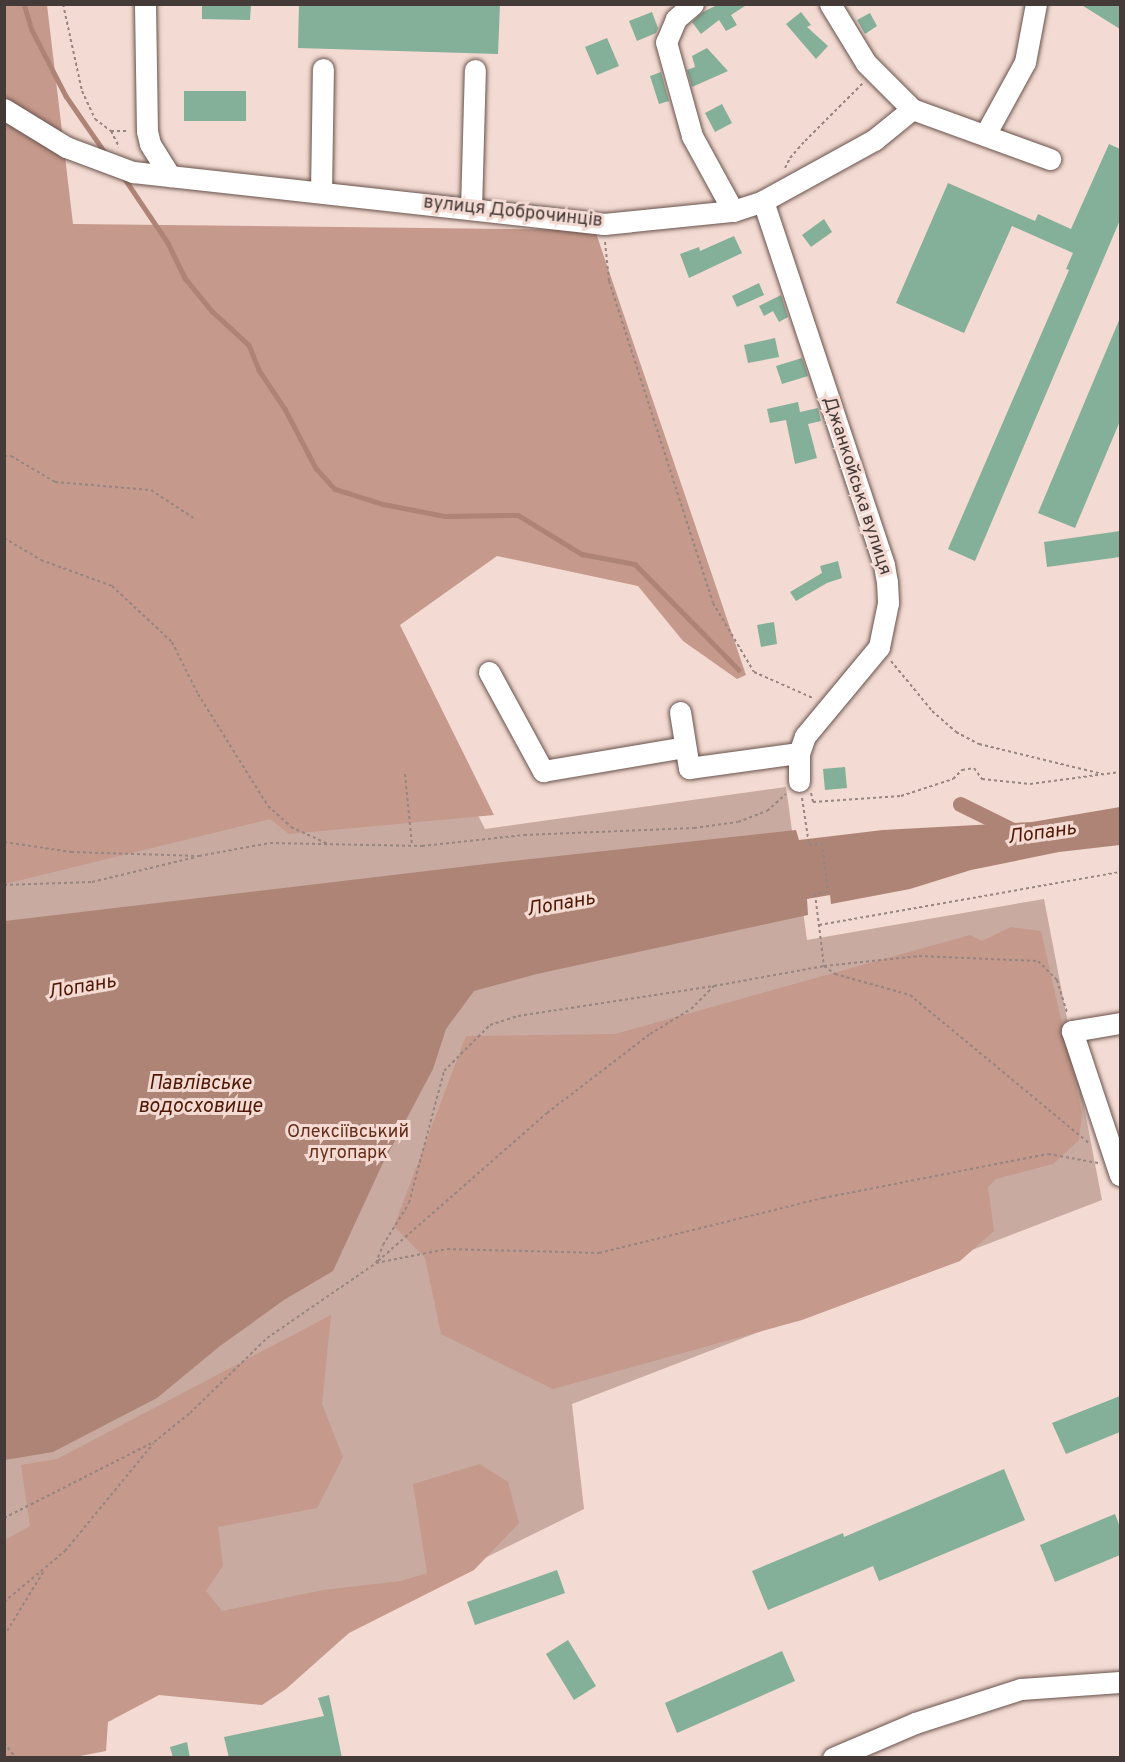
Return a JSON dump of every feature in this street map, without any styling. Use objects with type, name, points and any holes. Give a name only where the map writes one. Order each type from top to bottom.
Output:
[{"type":"street","points":[[146,4],[147,131],[150,144],[170,176]]},
{"type":"street","points":[[693,4],[676,19],[666,42],[692,136],[733,211]]},
{"type":"street","points":[[830,4],[866,63],[912,109],[1050,159]]},
{"type":"street","points":[[985,135],[1024,62],[1036,4]]},
{"type":"street","points":[[321,192],[324,69]]},
{"type":"street","points":[[471,209],[476,70]]},
{"type":"street","name":"вулиця Доброчинців","points":[[4,109],[66,147],[126,170],[604,224],[733,211],[768,198],[874,140],[912,109]]},
{"type":"street","name":"Джанкойська вулиця","points":[[768,198],[884,565],[888,603],[879,647],[829,704],[805,736],[799,753]]},
{"type":"street","points":[[489,672],[543,771],[686,747]]},
{"type":"street","points":[[680,711],[689,768],[799,753],[799,781]]},
{"type":"street","points":[[1120,1023],[1072,1030],[1120,1170]]},
{"type":"street","points":[[833,1758],[915,1723],[1021,1689],[1120,1682]]},
{"type":"path","points":[[63,4],[82,91],[95,119],[111,131],[147,131]]},
{"type":"path","points":[[768,198],[790,158],[842,103],[860,88],[865,79],[866,63]]},
{"type":"path","points":[[604,224],[609,281],[713,603],[754,672],[829,704]]},
{"type":"path","points":[[4,456],[11,456],[56,482],[151,490],[195,519]]},
{"type":"path","points":[[4,538],[41,560],[112,586],[172,642],[198,694],[268,806],[291,827],[331,845]]},
{"type":"path","points":[[879,647],[932,711],[956,732],[979,744],[1005,752],[1105,775]]},
{"type":"path","points":[[4,885],[92,882],[199,856],[270,843],[412,846],[575,832],[694,828],[738,822],[767,811],[799,781],[808,779],[813,802],[901,796],[953,779],[962,770],[974,768],[982,779],[1030,784],[1120,772]]},
{"type":"path","points":[[405,774],[412,846]]},
{"type":"path","points":[[803,808],[809,845],[822,843],[828,892],[815,894],[824,966],[835,974],[910,995],[1091,1145]]},
{"type":"path","points":[[4,842],[71,852],[199,856]]},
{"type":"path","points":[[819,925],[1120,872]]},
{"type":"path","points":[[376,1263],[382,1245],[408,1203],[444,1071],[490,1025],[518,1016],[714,986],[824,966],[919,956],[1038,961],[1057,980],[1072,1030]]},
{"type":"path","points":[[4,1602],[65,1551],[154,1442],[190,1413],[267,1338],[376,1263],[546,1113],[650,1034],[691,1009],[714,986]]},
{"type":"path","points":[[376,1263],[447,1249],[599,1253],[823,1198],[1048,1154],[1120,1170]]},
{"type":"path","points":[[4,1518],[154,1442]]},
{"type":"path","points":[[4,1636],[45,1568]]},
{"type":"path","points":[[4,1743],[16,1758]]},
{"type":"green space","name":"Олексіївський лугопарк","points":[[8,4],[81,271],[377,616],[485,829],[786,787],[807,940],[1044,899],[1102,1200],[572,1404],[584,1509],[248,1675],[5,1722],[4,5]]},
{"type":"shaded area","points":[[4,5],[47,5],[73,224],[595,230],[746,675],[737,679],[683,641],[638,586],[497,556],[400,625],[494,815],[289,834],[270,819],[5,884]]},
{"type":"shaded area","points":[[1011,927],[1041,931],[1082,1112],[1079,1140],[1053,1164],[996,1179],[988,1187],[994,1231],[960,1261],[802,1320],[553,1389],[441,1334],[425,1258],[394,1226],[466,1036],[615,1034],[970,935],[982,941]]},
{"type":"shaded area","points":[[331,1315],[322,1404],[343,1457],[317,1508],[218,1527],[223,1566],[206,1591],[222,1611],[323,1590],[401,1581],[427,1573],[413,1484],[480,1464],[508,1482],[519,1523],[474,1570],[349,1633],[286,1689],[262,1705],[159,1695],[108,1722],[106,1751],[75,1757],[5,1757],[5,1540],[30,1526],[21,1465],[57,1459]]},
{"type":"water","name":"Павлівське водосховище","points":[[1120,807],[1120,845],[1059,852],[971,870],[910,889],[831,904],[830,895],[807,899],[808,915],[537,974],[474,991],[446,1029],[433,1069],[382,1165],[333,1271],[284,1300],[220,1346],[157,1398],[53,1452],[5,1460],[5,921],[796,830],[799,840],[883,830],[1032,822]]},
{"type":"building","points":[[202,4],[251,4],[250,20],[202,19]]},
{"type":"building","points":[[299,4],[500,4],[498,54],[298,48]]},
{"type":"building","points":[[719,4],[748,4],[731,15],[737,25],[726,31],[719,20],[701,34],[692,22],[703,12]]},
{"type":"building","points":[[1080,4],[1120,4],[1120,29]]},
{"type":"building","points":[[652,12],[658,28],[656,33],[637,41],[629,21]]},
{"type":"building","points":[[801,12],[811,25],[807,27],[828,46],[816,59],[786,24]]},
{"type":"building","points":[[870,13],[877,26],[865,34],[857,20]]},
{"type":"building","points":[[607,38],[619,66],[597,75],[585,47]]},
{"type":"building","points":[[707,48],[728,71],[692,87],[687,70],[695,67],[692,56]]},
{"type":"building","points":[[661,72],[669,101],[659,104],[650,76]]},
{"type":"building","points":[[184,91],[246,91],[246,121],[184,121]]},
{"type":"building","points":[[722,104],[732,123],[715,132],[705,113]]},
{"type":"building","points":[[1109,144],[1120,149],[1120,220],[975,561],[948,549],[1069,270],[1066,269],[1073,253],[1012,226],[964,333],[896,303],[948,183],[1035,221],[1038,214],[1071,229]]},
{"type":"building","points":[[824,219],[832,232],[811,247],[802,235]]},
{"type":"building","points":[[734,236],[742,253],[689,278],[680,254],[699,247],[700,251]]},
{"type":"building","points":[[759,283],[764,295],[737,307],[732,296]]},
{"type":"building","points":[[781,295],[788,317],[779,322],[773,311],[764,316],[759,306]]},
{"type":"building","points":[[1120,318],[1120,421],[1075,528],[1038,513]]},
{"type":"building","points":[[775,338],[779,357],[748,363],[744,345]]},
{"type":"building","points":[[802,358],[808,376],[782,384],[776,366]]},
{"type":"building","points":[[798,402],[800,412],[818,408],[821,421],[808,424],[817,458],[795,464],[786,420],[770,423],[767,409]]},
{"type":"building","points":[[1120,531],[1120,557],[1047,567],[1044,542]]},
{"type":"building","points":[[838,561],[842,578],[827,583],[796,601],[790,592],[822,573],[820,566]]},
{"type":"building","points":[[774,622],[777,644],[761,647],[757,625]]},
{"type":"building","points":[[845,767],[847,788],[825,790],[823,769]]},
{"type":"building","points":[[1120,1396],[1120,1432],[1066,1454],[1052,1423]]},
{"type":"building","points":[[1004,1469],[1025,1520],[879,1581],[873,1566],[768,1610],[752,1571],[843,1533],[844,1537]]},
{"type":"building","points":[[1115,1514],[1120,1527],[1120,1555],[1055,1582],[1040,1545]]},
{"type":"building","points":[[557,1570],[565,1593],[475,1625],[467,1602]]},
{"type":"building","points":[[568,1640],[596,1686],[574,1700],[546,1654]]},
{"type":"building","points":[[782,1651],[795,1681],[677,1733],[665,1703]]},
{"type":"building","points":[[329,1695],[342,1758],[229,1758],[224,1737],[324,1716],[318,1698]]},
{"type":"building","points":[[187,1742],[190,1758],[173,1758],[170,1747]]},
{"type":"waterway","points":[[24,4],[32,30],[66,96],[106,154]]},
{"type":"waterway","points":[[125,179],[168,243],[185,278],[212,311],[249,345],[259,370],[285,409],[316,468],[335,489],[383,504],[445,516],[518,515],[582,554],[635,564],[739,670]]},
{"type":"waterway","name":"Лопань","points":[[960,804],[1017,832]]}]
